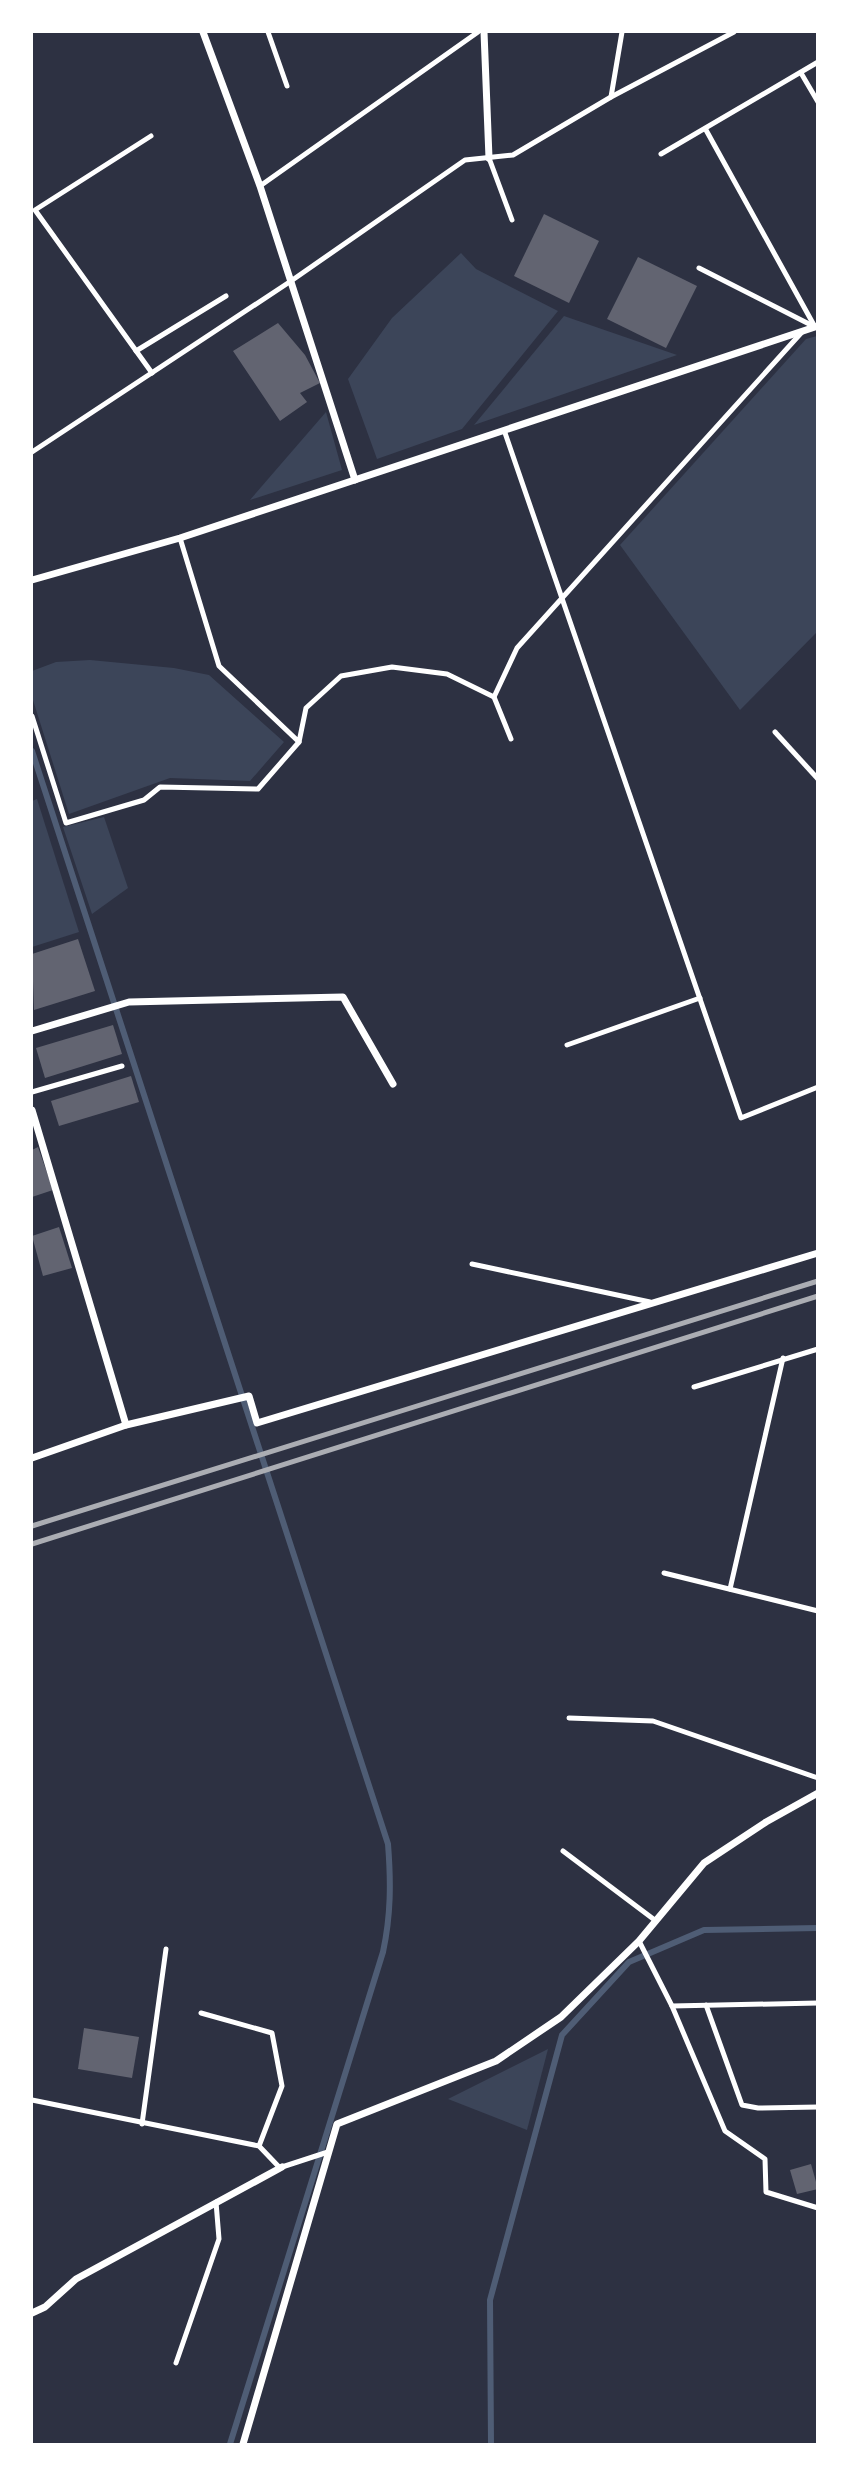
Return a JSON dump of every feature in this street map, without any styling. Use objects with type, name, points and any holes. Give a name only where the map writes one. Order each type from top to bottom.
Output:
[{"type":"street","points":[[203,32],[260,186],[355,480]]},
{"type":"street","points":[[484,32],[489,158]]},
{"type":"street","points":[[32,580],[180,538],[816,326]]},
{"type":"street","points":[[32,1031],[124,1004],[343,997],[393,1084]]},
{"type":"street","points":[[32,1111],[126,1425]]},
{"type":"street","points":[[32,1458],[126,1425],[249,1396],[257,1423],[817,1253]]},
{"type":"street","points":[[243,2445],[337,2124],[496,2061],[561,2017],[640,1944],[704,1863],[766,1822],[817,1793]]},
{"type":"street","points":[[32,2313],[46,2307],[76,2279],[281,2167]]},
{"type":"lane","points":[[268,32],[287,86]]},
{"type":"lane","points":[[260,186],[478,32]]},
{"type":"lane","points":[[611,97],[622,32]]},
{"type":"lane","points":[[32,452],[291,282],[465,160],[513,155],[611,97],[734,32]]},
{"type":"lane","points":[[662,153],[706,130],[817,62]]},
{"type":"lane","points":[[801,73],[817,102]]},
{"type":"lane","points":[[706,130],[816,326]]},
{"type":"lane","points":[[151,136],[35,210],[152,373]]},
{"type":"lane","points":[[489,158],[512,220]]},
{"type":"lane","points":[[699,268],[816,326]]},
{"type":"lane","points":[[136,351],[226,296]]},
{"type":"lane","points":[[495,697],[517,648],[805,330]]},
{"type":"lane","points":[[504,430],[741,1118],[817,1087]]},
{"type":"lane","points":[[180,538],[219,666],[299,742]]},
{"type":"lane","points":[[32,716],[66,824],[144,800],[160,787],[258,789],[299,742],[306,708],[341,676],[391,667],[447,674],[495,697],[511,739]]},
{"type":"lane","points":[[775,732],[817,779]]},
{"type":"lane","points":[[567,1045],[699,998]]},
{"type":"lane","points":[[32,1092],[122,1066]]},
{"type":"lane","points":[[472,1264],[653,1303]]},
{"type":"lane","points":[[694,1387],[817,1349]]},
{"type":"lane","points":[[730,1590],[783,1358]]},
{"type":"lane","points":[[664,1573],[817,1611]]},
{"type":"lane","points":[[569,1718],[653,1721],[817,1778]]},
{"type":"lane","points":[[563,1851],[656,1921]]},
{"type":"lane","points":[[640,1944],[672,2006],[725,2132],[765,2159],[766,2192],[817,2208]]},
{"type":"lane","points":[[142,2124],[166,1949]]},
{"type":"lane","points":[[672,2006],[817,2003]]},
{"type":"lane","points":[[706,2006],[742,2105],[758,2108],[817,2107]]},
{"type":"lane","points":[[201,2013],[272,2033],[282,2086],[258,2146]]},
{"type":"lane","points":[[32,2100],[258,2146],[281,2167],[327,2152]]},
{"type":"lane","points":[[176,2363],[219,2239],[216,2202]]},
{"type":"shaded area","points":[[461,253],[476,269],[558,311],[462,429],[377,459],[348,379],[392,318]]},
{"type":"shaded area","points":[[564,316],[677,355],[474,425]]},
{"type":"shaded area","points":[[817,336],[817,632],[740,710],[620,545],[806,339]]},
{"type":"shaded area","points":[[326,412],[342,470],[250,500]]},
{"type":"shaded area","points":[[90,660],[174,668],[209,675],[284,742],[250,781],[170,778],[69,814],[32,697],[32,671],[56,662]]},
{"type":"shaded area","points":[[37,799],[79,932],[32,947],[32,801]]},
{"type":"shaded area","points":[[104,817],[128,888],[92,914],[63,827]]},
{"type":"shaded area","points":[[548,2049],[527,2130],[448,2099]]},
{"type":"building","points":[[544,214],[599,241],[569,303],[514,276]]},
{"type":"building","points":[[638,257],[697,286],[666,348],[607,319]]},
{"type":"building","points":[[278,323],[305,355],[320,383],[300,393],[307,402],[280,421],[233,351]]},
{"type":"building","points":[[78,939],[95,991],[34,1010],[32,954]]},
{"type":"building","points":[[113,1025],[122,1054],[45,1078],[36,1048]]},
{"type":"building","points":[[131,1076],[139,1102],[59,1126],[51,1101]]},
{"type":"building","points":[[38,1147],[53,1190],[32,1197],[32,1150]]},
{"type":"building","points":[[59,1227],[72,1268],[43,1276],[32,1236]]},
{"type":"building","points":[[84,2028],[139,2037],[132,2078],[78,2069]]},
{"type":"building","points":[[811,2164],[818,2189],[797,2194],[790,2170]]},
{"type":"waterway","points":[[32,751],[388,1844],[390,1898],[383,1952],[230,2444]]},
{"type":"waterway","points":[[491,2444],[490,2300],[562,2035],[629,1962],[704,1930],[818,1928]]},
{"type":"railway","points":[[32,1526],[818,1281]]},
{"type":"railway","points":[[32,1544],[818,1296]]}]
